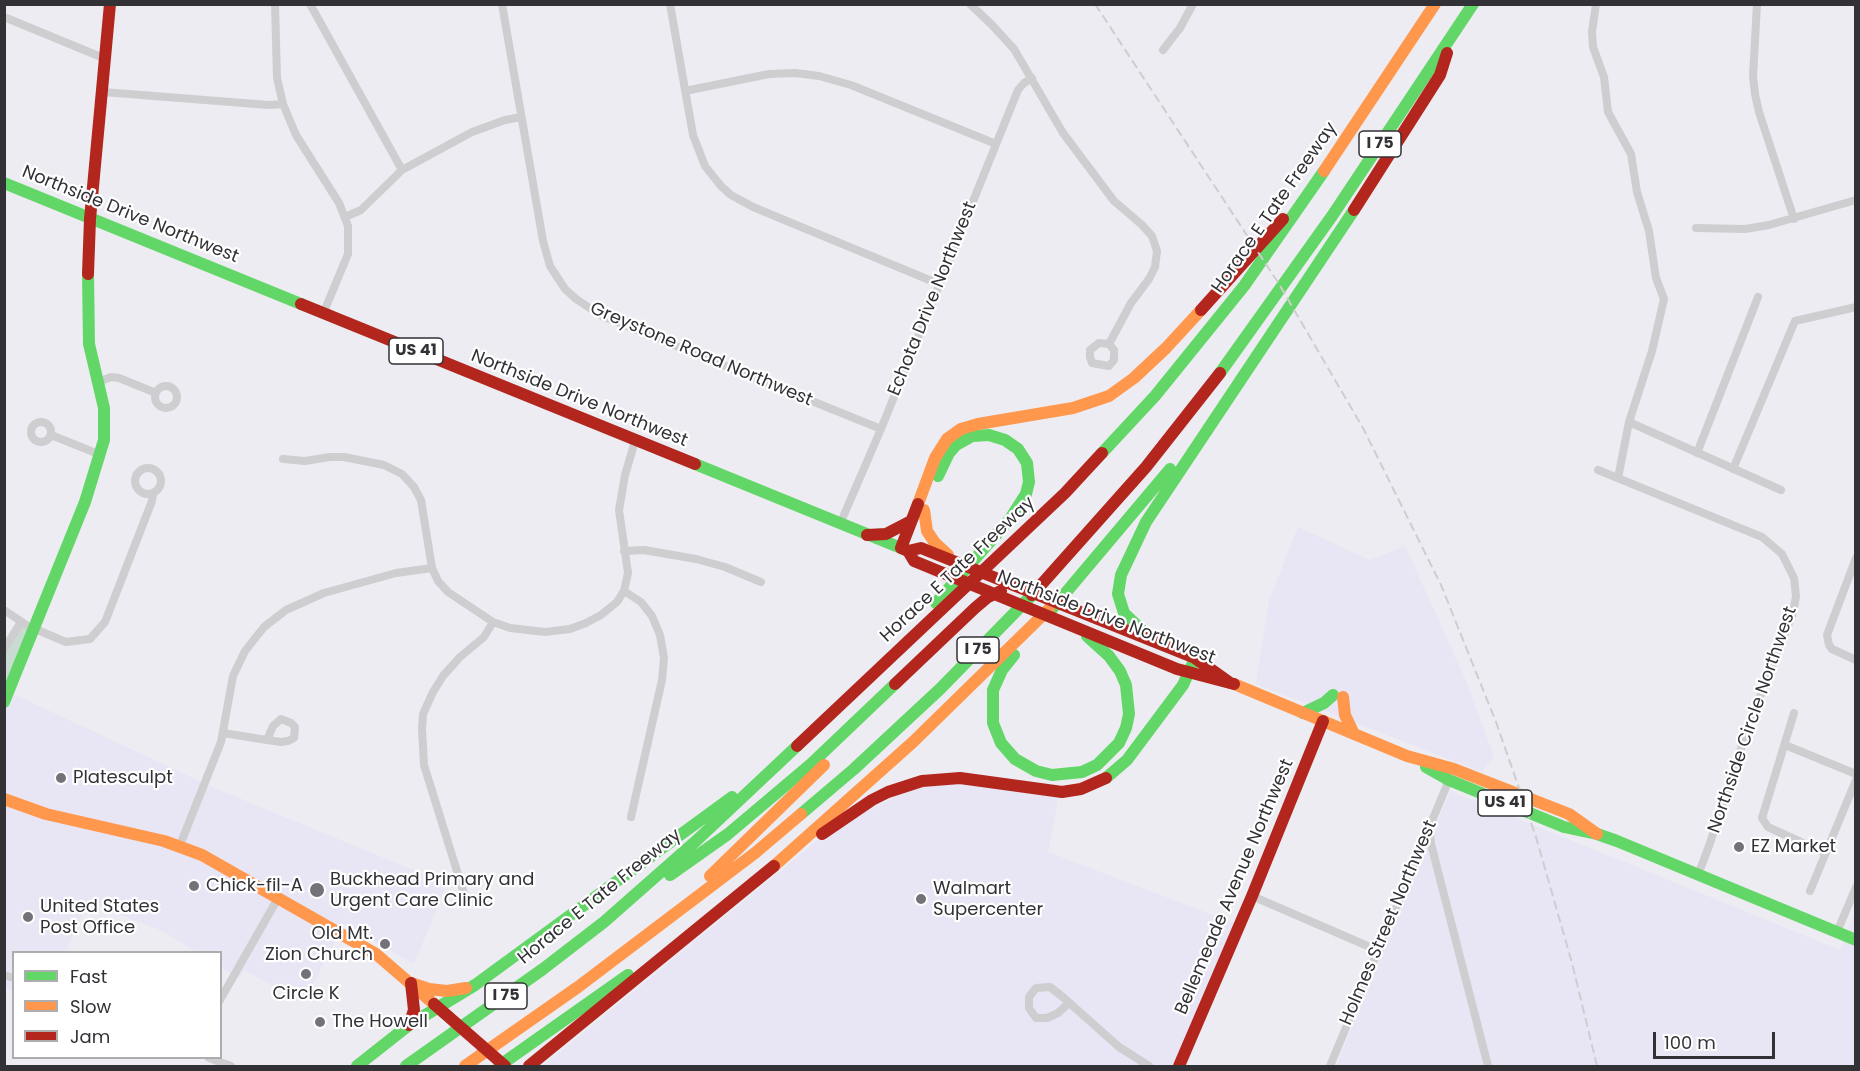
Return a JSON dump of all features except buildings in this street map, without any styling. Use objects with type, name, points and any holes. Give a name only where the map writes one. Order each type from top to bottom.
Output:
[{"type":"main road","points":[[4,702],[35,629],[101,455],[105,424],[104,408],[91,360],[87,327],[90,219],[110,4]]},
{"type":"main road","name":"Horace E Tate Freeway","points":[[406,1066],[543,969],[604,922],[792,752],[1065,494],[1155,396],[1244,286],[1281,227],[1312,189],[1435,4]]},
{"type":"main road","name":"I 75","points":[[465,1066],[578,987],[755,853],[819,800],[940,689],[1002,627],[1073,551],[1146,467],[1262,317],[1473,4]]},
{"type":"main road","points":[[1161,644],[1143,632],[1124,613],[1118,594],[1121,575],[1146,522],[1274,334],[1440,75],[1456,29]]},
{"type":"main road","name":"Northside Drive Northwest","points":[[4,183],[904,550],[914,561],[996,598],[1189,673],[1230,683],[1407,756],[1454,769],[1569,814],[1597,834]]},
{"type":"main road","points":[[904,550],[911,521],[935,458],[947,439],[957,431],[978,423],[1073,408],[1109,396],[1134,378],[1166,348],[1234,273],[1281,227]]},
{"type":"main road","points":[[1078,628],[1109,657],[1120,671],[1128,692],[1129,714],[1119,743],[1097,765],[1082,772],[1052,775],[1025,766],[1001,743],[993,723],[992,701],[993,690],[1002,670],[1221,410]]},
{"type":"main road","points":[[848,699],[1011,519],[1026,494],[1029,482],[1029,471],[1023,456],[1013,444],[998,437],[981,435],[956,445],[944,462],[904,550]]},
{"type":"main road","points":[[924,510],[927,531],[946,557]]},
{"type":"main road","points":[[867,535],[886,534],[911,521]]},
{"type":"main road","name":"Northside Drive Northwest","points":[[904,550],[921,548],[946,557],[1161,644],[1195,658],[1230,683]]},
{"type":"main road","points":[[939,571],[974,593],[977,601],[975,608]]},
{"type":"main road","points":[[985,574],[996,598]]},
{"type":"main road","points":[[604,922],[729,834],[811,764],[975,608],[1020,587]]},
{"type":"main road","points":[[529,1066],[543,1061],[763,875],[913,742],[1062,597]]},
{"type":"main road","points":[[646,936],[751,838],[996,598]]},
{"type":"main road","points":[[763,875],[872,800],[907,785],[934,779],[960,778],[1062,792],[1081,789],[1099,782],[1114,773],[1127,760],[1184,685],[1195,658]]},
{"type":"main road","points":[[1303,713],[1338,696],[1354,734]]},
{"type":"main road","name":"Bellemeade Avenue Northwest","points":[[1179,1066],[1323,722]]},
{"type":"main road","points":[[357,1066],[409,1025],[475,985],[792,752]]},
{"type":"main road","name":"Northside Drive Northwest","points":[[1407,756],[1449,780],[1564,827],[1597,834],[1856,940]]},
{"type":"main road","points":[[4,799],[46,814],[180,846],[202,855],[376,954],[505,1066]]},
{"type":"main road","points":[[499,1066],[735,898]]},
{"type":"main road","points":[[411,983],[429,989],[447,991],[475,985]]},
{"type":"main road","points":[[409,1025],[414,1010],[411,983]]},
{"type":"street","points":[[275,4],[277,78],[283,104],[296,135],[339,203],[349,236],[348,254],[323,314]]},
{"type":"street","points":[[310,4],[402,170]]},
{"type":"street","name":"Greystone Road Northwest","points":[[502,4],[545,253],[557,278],[576,300],[602,316],[880,429]]},
{"type":"street","points":[[670,4],[693,135],[699,155],[712,176],[731,195],[753,207],[939,284]]},
{"type":"street","points":[[970,4],[1004,37],[1032,78],[1074,151],[1114,201],[1148,230],[1155,244],[1157,259],[1153,273],[1131,303],[1109,344]]},
{"type":"street","points":[[1163,50],[1180,28],[1193,4]]},
{"type":"street","points":[[1596,4],[1592,32],[1593,47],[1604,77],[1608,112],[1631,154],[1637,192],[1649,231],[1656,278],[1664,299],[1652,351],[1629,422],[1618,478]]},
{"type":"street","points":[[1757,4],[1753,76],[1755,94],[1794,219]]},
{"type":"street","points":[[4,17],[106,59]]},
{"type":"street","points":[[685,91],[769,74],[819,76],[851,85],[996,144]]},
{"type":"street","name":"Echota Drive Northwest","points":[[840,524],[1018,90],[1032,78]]},
{"type":"street","points":[[103,92],[269,105],[283,104]]},
{"type":"street","points":[[345,217],[361,210],[402,170],[472,132],[505,120],[521,117]]},
{"type":"street","points":[[1696,228],[1745,229],[1794,219],[1856,200]]},
{"type":"street","points":[[1696,453],[1758,297]]},
{"type":"street","points":[[1733,469],[1796,321],[1856,307]]},
{"type":"street","points":[[98,382],[111,377],[119,378],[156,393]]},
{"type":"street","points":[[1629,422],[1781,490]]},
{"type":"street","points":[[51,435],[101,455]]},
{"type":"street","points":[[283,459],[305,461],[344,457],[384,465],[402,474],[414,487],[420,500],[432,568],[438,581],[448,592],[493,622],[528,632],[570,629],[586,623],[602,615],[617,602],[624,591],[628,573],[619,522],[620,497],[635,441]]},
{"type":"street","name":"Northside Circle Northwest","points":[[1598,470],[1762,537],[1782,554],[1794,578],[1796,596],[1793,613],[1748,727],[1698,875]]},
{"type":"street","points":[[4,610],[35,629],[66,642],[90,639],[105,622],[153,494]]},
{"type":"street","points":[[624,551],[644,550],[696,559],[725,567],[761,582]]},
{"type":"street","points":[[1856,558],[1827,635],[1832,649],[1856,660]]},
{"type":"street","points":[[180,846],[216,755],[223,733],[229,691],[238,664],[254,638],[275,617],[298,603],[324,593],[396,573],[432,568]]},
{"type":"street","points":[[624,591],[641,602],[652,616],[660,635],[664,658],[662,680],[631,817]]},
{"type":"street","points":[[4,649],[21,621]]},
{"type":"street","points":[[465,897],[424,765],[423,714],[443,676],[460,657],[484,637],[493,622]]},
{"type":"street","points":[[1794,713],[1765,805],[1763,822],[1826,853]]},
{"type":"street","points":[[223,733],[267,740]]},
{"type":"street","points":[[1785,746],[1856,774]]},
{"type":"street","name":"Holmes Street Northwest","points":[[1330,1066],[1449,780]]},
{"type":"street","points":[[1810,891],[1856,780]]},
{"type":"street","points":[[1430,825],[1431,844],[1488,1066]]},
{"type":"street","points":[[1837,932],[1856,887]]},
{"type":"street","points":[[1252,896],[1377,950]]},
{"type":"street","points":[[222,996],[278,898]]},
{"type":"street","points":[[1069,1003],[1058,1013],[1047,1018],[1036,1018],[1029,1008],[1029,997],[1036,988],[1050,987],[1069,1003],[1119,1047],[1149,1066]]},
{"type":"street","points":[[212,1059],[231,1066]]},
{"type":"shaded area","points":[[1298,527],[1370,560],[1405,546],[1467,683],[1494,757],[1482,772],[1256,684],[1269,601]]},
{"type":"shaded area","points":[[7,691],[212,787],[447,884],[414,964],[344,924],[307,996],[296,998],[244,970],[239,978],[222,968],[222,951],[195,951],[160,930],[87,902],[66,951],[12,951],[12,990],[5,987],[4,699]]},
{"type":"shaded area","points":[[937,776],[1060,789],[1048,852],[1236,924],[1174,1066],[543,1066],[829,831]]},
{"type":"shaded area","points":[[1450,791],[1840,950],[1855,913],[1855,1066],[1336,1066]]},
{"type":"green space","points":[[21,622],[35,629],[5,702],[5,649]]},
{"type":"railway","points":[[1095,4],[1279,284],[1363,428],[1441,585],[1496,722],[1536,837],[1572,963],[1597,1066]]},
{"type":"traffic: fast","points":[[1220,373],[1332,216],[1473,4]]},
{"type":"traffic: fast","points":[[1102,453],[1155,396],[1244,286],[1324,171]]},
{"type":"traffic: fast","points":[[4,183],[301,304]]},
{"type":"traffic: fast","points":[[1146,634],[1124,613],[1118,594],[1121,575],[1146,522],[1354,210]]},
{"type":"traffic: fast","points":[[4,702],[85,502],[104,440],[104,408],[89,344],[88,274]]},
{"type":"traffic: fast","points":[[936,603],[1010,519],[1026,494],[1029,482],[1027,463],[1018,449],[1005,440],[989,435],[972,436],[956,445],[949,453],[938,476]]},
{"type":"traffic: fast","points":[[695,464],[901,548]]},
{"type":"traffic: fast","points":[[1052,609],[1170,469]]},
{"type":"traffic: fast","points":[[801,814],[854,769],[940,689],[1032,595]]},
{"type":"traffic: fast","points":[[1014,655],[1002,670],[993,690],[993,723],[1001,743],[1015,759],[1036,771],[1052,775],[1082,772],[1097,765],[1119,743],[1129,714],[1126,685],[1120,671],[1109,656],[1087,636]]},
{"type":"traffic: fast","points":[[1106,778],[1127,760],[1183,685],[1193,663]]},
{"type":"traffic: fast","points":[[670,875],[728,834],[811,764],[895,684]]},
{"type":"traffic: fast","points":[[1303,713],[1324,703],[1333,695]]},
{"type":"traffic: fast","points":[[406,1066],[543,969],[604,922],[696,841],[797,746]]},
{"type":"traffic: fast","points":[[1426,767],[1449,780],[1564,827],[1617,841],[1856,940]]},
{"type":"traffic: fast","points":[[357,1066],[409,1025],[475,985],[732,797]]},
{"type":"traffic: fast","points":[[499,1066],[628,975]]},
{"type":"traffic: slow","points":[[1324,171],[1435,4]]},
{"type":"traffic: slow","points":[[918,504],[935,458],[947,439],[961,429],[1073,408],[1109,396],[1134,378],[1201,310]]},
{"type":"traffic: slow","points":[[924,510],[927,531],[935,543],[948,555]]},
{"type":"traffic: slow","points":[[774,866],[913,742],[1049,609]]},
{"type":"traffic: slow","points":[[1234,684],[1407,756],[1454,769],[1569,814],[1597,834]]},
{"type":"traffic: slow","points":[[1343,697],[1345,715],[1354,734]]},
{"type":"traffic: slow","points":[[710,876],[824,765]]},
{"type":"traffic: slow","points":[[4,799],[46,814],[164,841],[202,855],[376,954],[434,1004]]},
{"type":"traffic: slow","points":[[465,1066],[578,987],[755,853],[801,814]]},
{"type":"traffic: slow","points":[[411,983],[429,989],[447,991],[466,988]]},
{"type":"traffic: jam","points":[[88,274],[90,219],[110,4]]},
{"type":"traffic: jam","points":[[1354,210],[1440,75],[1447,53]]},
{"type":"traffic: jam","points":[[1201,310],[1283,219]]},
{"type":"traffic: jam","points":[[301,304],[695,464]]},
{"type":"traffic: jam","points":[[1032,595],[1146,467],[1220,373]]},
{"type":"traffic: jam","points":[[797,746],[1065,493],[1102,453]]},
{"type":"traffic: jam","points":[[918,504],[901,548],[908,551],[921,548],[1195,658],[1230,683]]},
{"type":"traffic: jam","points":[[867,535],[886,534],[911,521]]},
{"type":"traffic: jam","points":[[908,551],[914,561],[1177,669],[1234,684]]},
{"type":"traffic: jam","points":[[895,684],[975,608],[988,597],[1001,591]]},
{"type":"traffic: jam","points":[[1179,1066],[1252,896],[1323,721]]},
{"type":"traffic: jam","points":[[822,834],[872,800],[922,781],[960,778],[1062,792],[1081,789],[1106,778]]},
{"type":"traffic: jam","points":[[529,1066],[774,866]]},
{"type":"traffic: jam","points":[[409,1025],[414,1010],[411,983]]},
{"type":"traffic: jam","points":[[434,1004],[505,1066]]},
{"type":"place","name":"Platesculpt","points":[[61,778]]},
{"type":"place","name":"EZ Market","points":[[1739,847]]},
{"type":"place","name":"Chick-fil-A","points":[[194,886]]},
{"type":"place","name":"Buckhead Primary and Urgent Care Clinic","points":[[317,890]]},
{"type":"place","name":"Walmart Supercenter","points":[[921,899]]},
{"type":"place","name":"United States Post Office","points":[[28,917]]},
{"type":"place","name":"Old Mt. Zion Church","points":[[385,944]]},
{"type":"place","name":"Circle K","points":[[306,974]]},
{"type":"place","name":"The Howell","points":[[320,1022]]}]
